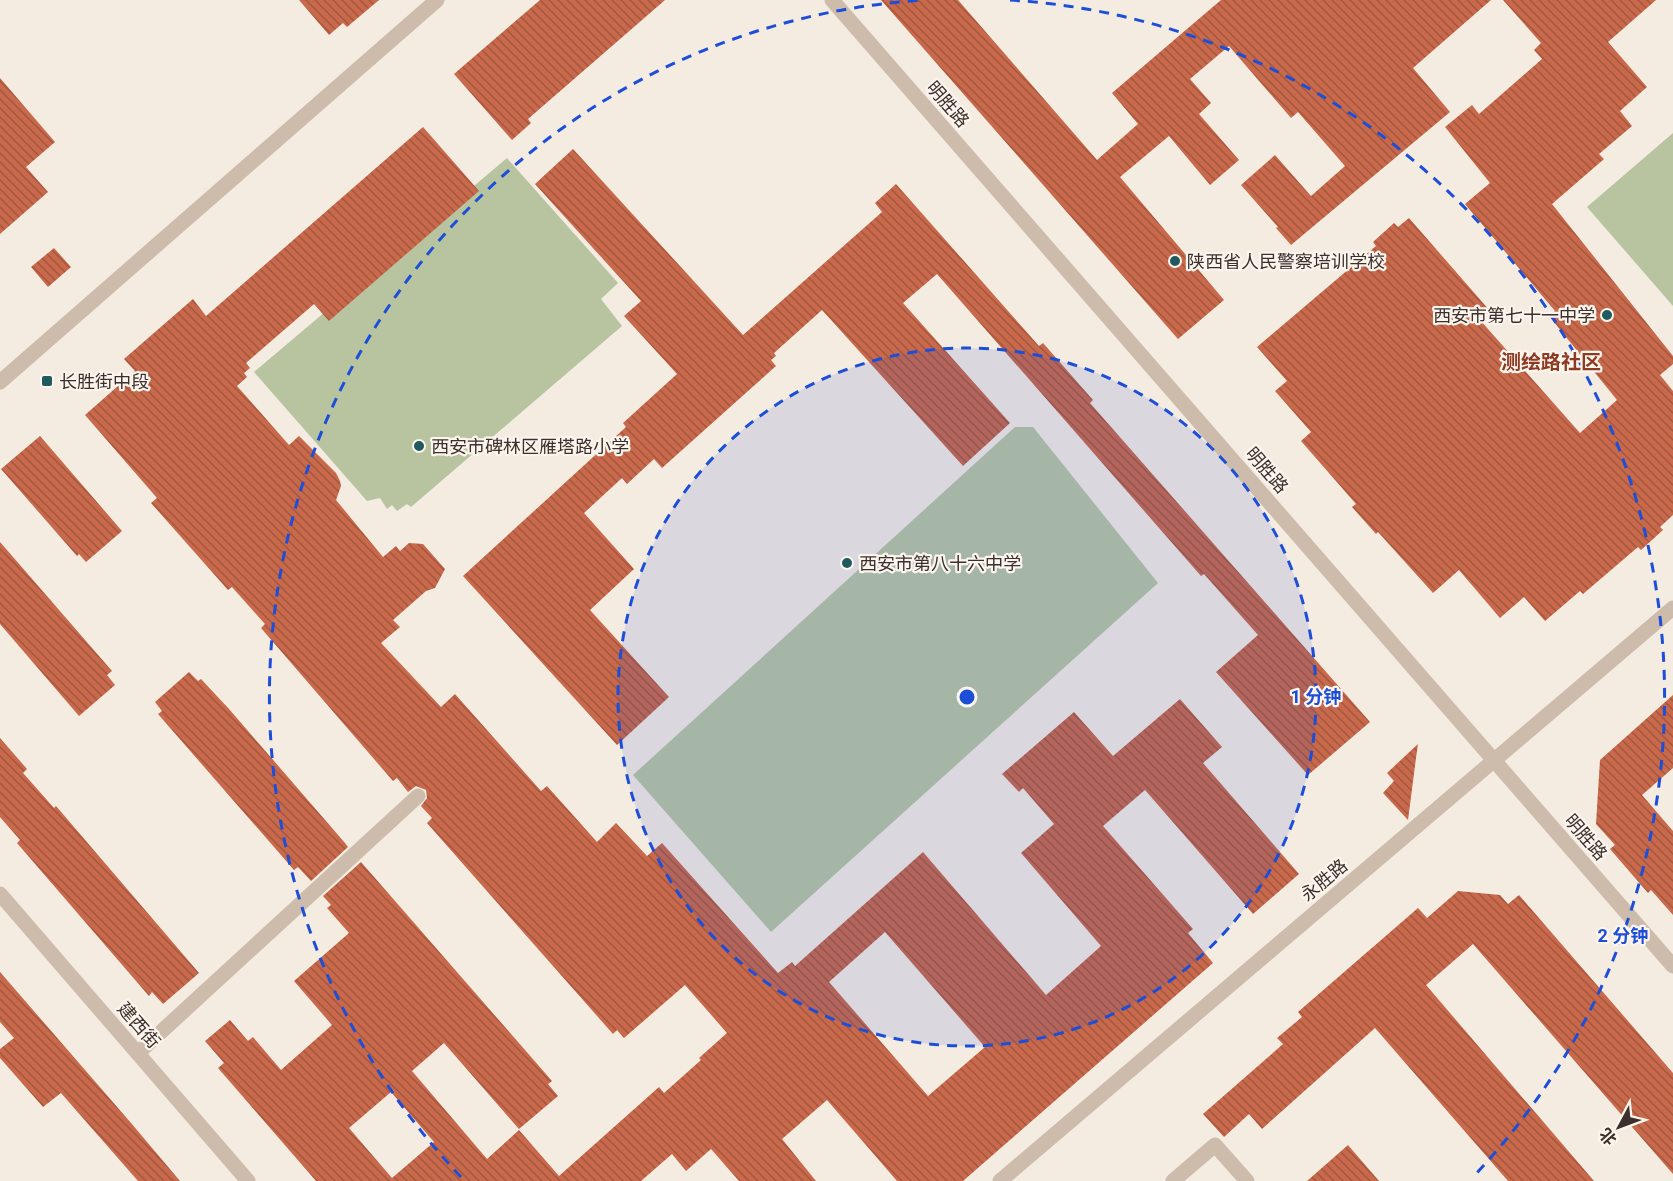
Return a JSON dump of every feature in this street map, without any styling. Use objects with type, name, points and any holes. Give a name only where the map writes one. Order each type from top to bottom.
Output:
[{"type":"street","points":[[0,382],[437,0]]},
{"type":"street","name":"明胜路","points":[[832,0],[1673,966]]},
{"type":"street","name":"永胜路","points":[[1000,1181],[1673,608]]},
{"type":"street","points":[[138,1053],[418,796]]},
{"type":"street","name":"建西街","points":[[0,894],[248,1181]]},
{"type":"street","points":[[1173,1181],[1215,1145],[1247,1181]]},
{"type":"green space","points":[[1673,133],[1673,306],[1587,207]]},
{"type":"green space","points":[[507,158],[618,283],[601,299],[622,326],[411,507],[407,504],[397,511],[392,505],[387,509],[380,498],[367,501],[254,372]]},
{"type":"green space","points":[[1015,427],[1033,427],[1158,583],[771,932],[633,775]]},
{"type":"building","points":[[299,0],[379,0],[347,27],[343,23],[329,35]]},
{"type":"building","points":[[540,0],[665,0],[528,119],[531,123],[512,140],[454,74]]},
{"type":"building","points":[[881,0],[958,0],[1097,160],[1138,124],[1112,93],[1221,0],[1491,0],[1413,68],[1450,112],[1291,245],[1241,185],[1275,155],[1311,196],[1345,166],[1298,112],[1291,118],[1229,46],[1190,79],[1211,103],[1199,114],[1239,160],[1210,185],[1169,136],[1120,177],[1224,300],[1178,339]]},
{"type":"building","points":[[1503,0],[1656,0],[1608,42],[1647,87],[1620,111],[1632,126],[1599,154],[1604,159],[1552,204],[1673,356],[1673,364],[1660,375],[1673,391],[1673,515],[1660,527],[1663,530],[1641,550],[1638,547],[1583,594],[1580,591],[1545,621],[1524,597],[1500,618],[1459,570],[1433,593],[1352,507],[1356,504],[1301,441],[1311,432],[1275,391],[1287,381],[1257,347],[1376,246],[1373,242],[1394,223],[1398,227],[1409,218],[1490,311],[1480,320],[1580,433],[1617,400],[1549,316],[1555,311],[1465,204],[1490,183],[1445,127],[1472,105],[1479,114],[1542,59],[1534,50],[1541,43]]},
{"type":"building","points":[[0,78],[55,142],[26,167],[48,192],[0,234]]},
{"type":"building","points":[[423,127],[479,191],[329,321],[314,304],[246,363],[250,368],[244,373],[247,377],[237,386],[289,445],[299,436],[336,473],[341,486],[336,500],[383,557],[396,546],[400,551],[409,543],[423,544],[445,569],[435,588],[426,591],[393,620],[400,627],[381,643],[441,707],[455,694],[541,791],[547,786],[597,842],[616,823],[647,856],[662,843],[778,973],[792,962],[795,966],[923,852],[1046,995],[1101,946],[1021,853],[1054,824],[1023,788],[1019,792],[1002,774],[1074,712],[1113,756],[1180,699],[1222,747],[1203,763],[1299,874],[1253,914],[1145,790],[1103,826],[1193,929],[1188,933],[1213,963],[963,1181],[897,1181],[827,1100],[782,1139],[816,1181],[739,1181],[711,1149],[686,1171],[672,1154],[641,1181],[316,1181],[218,1068],[224,1063],[205,1041],[230,1020],[248,1041],[253,1037],[281,1070],[332,1025],[294,981],[349,933],[327,908],[331,905],[323,896],[361,862],[552,1081],[548,1084],[558,1096],[519,1129],[444,1043],[412,1071],[487,1159],[519,1130],[559,1176],[659,1087],[664,1093],[727,1033],[685,985],[624,1038],[617,1030],[613,1034],[427,823],[432,818],[421,806],[427,798],[426,790],[416,786],[408,792],[397,778],[393,781],[261,628],[265,624],[232,587],[228,590],[151,503],[157,498],[85,415],[135,371],[124,359],[193,299],[206,316]],"holes":[[[885,932],[985,1047],[928,1096],[829,982]],[[391,1092],[434,1142],[392,1178],[349,1128]]]},
{"type":"building","points":[[573,149],[743,335],[882,212],[875,203],[896,184],[1039,346],[1043,343],[1093,400],[1090,403],[1370,722],[1308,775],[1216,672],[1258,635],[1204,574],[1201,576],[937,274],[903,303],[1010,423],[963,466],[822,310],[774,353],[776,356],[771,360],[776,366],[662,468],[654,459],[627,484],[622,478],[584,513],[634,569],[590,610],[669,697],[617,745],[463,576],[626,427],[623,423],[677,374],[624,316],[641,301],[535,184]]},
{"type":"building","points":[[54,248],[71,267],[48,287],[31,267]]},
{"type":"building","points":[[40,436],[122,531],[86,562],[79,554],[77,556],[1,469]]},
{"type":"building","points":[[0,542],[112,671],[107,675],[115,685],[79,716],[0,624]]},
{"type":"building","points":[[189,672],[198,681],[201,679],[229,709],[348,847],[311,881],[298,867],[294,870],[158,714],[162,711],[155,702]]},
{"type":"building","points":[[1673,695],[1673,768],[1642,795],[1673,831],[1673,915],[1651,890],[1648,893],[1610,849],[1615,845],[1596,824],[1600,760]]},
{"type":"building","points":[[0,738],[27,769],[23,773],[54,808],[56,806],[199,973],[163,1004],[152,992],[149,996],[17,843],[20,840],[0,817]]},
{"type":"building","points":[[1418,744],[1408,820],[1383,793],[1394,781],[1387,773]]},
{"type":"building","points":[[1458,891],[1500,895],[1508,904],[1519,895],[1673,1073],[1673,1174],[1473,944],[1426,985],[1594,1181],[1508,1181],[1375,1028],[1262,1129],[1249,1114],[1224,1137],[1203,1114],[1283,1044],[1277,1038],[1302,1017],[1298,1012],[1418,908],[1427,918]]},
{"type":"building","points":[[0,972],[180,1181],[138,1181],[61,1093],[43,1107],[0,1058],[0,1049],[14,1038],[0,1022]]},
{"type":"building","points":[[1348,1145],[1379,1181],[1307,1181]]},
{"type":"place","name":"陕西省人民警察培训学校","points":[[1175,261]]},
{"type":"place","name":"西安市第七十一中学","points":[[1607,315]]},
{"type":"place","name":"长胜街中段","points":[[47,381]]},
{"type":"place","name":"西安市碑林区雁塔路小学","points":[[419,446]]},
{"type":"place","name":"西安市第八十六中学","points":[[847,563]]},
{"type":"district","name":"测绘路社区","points":[[1551,362]]}]
